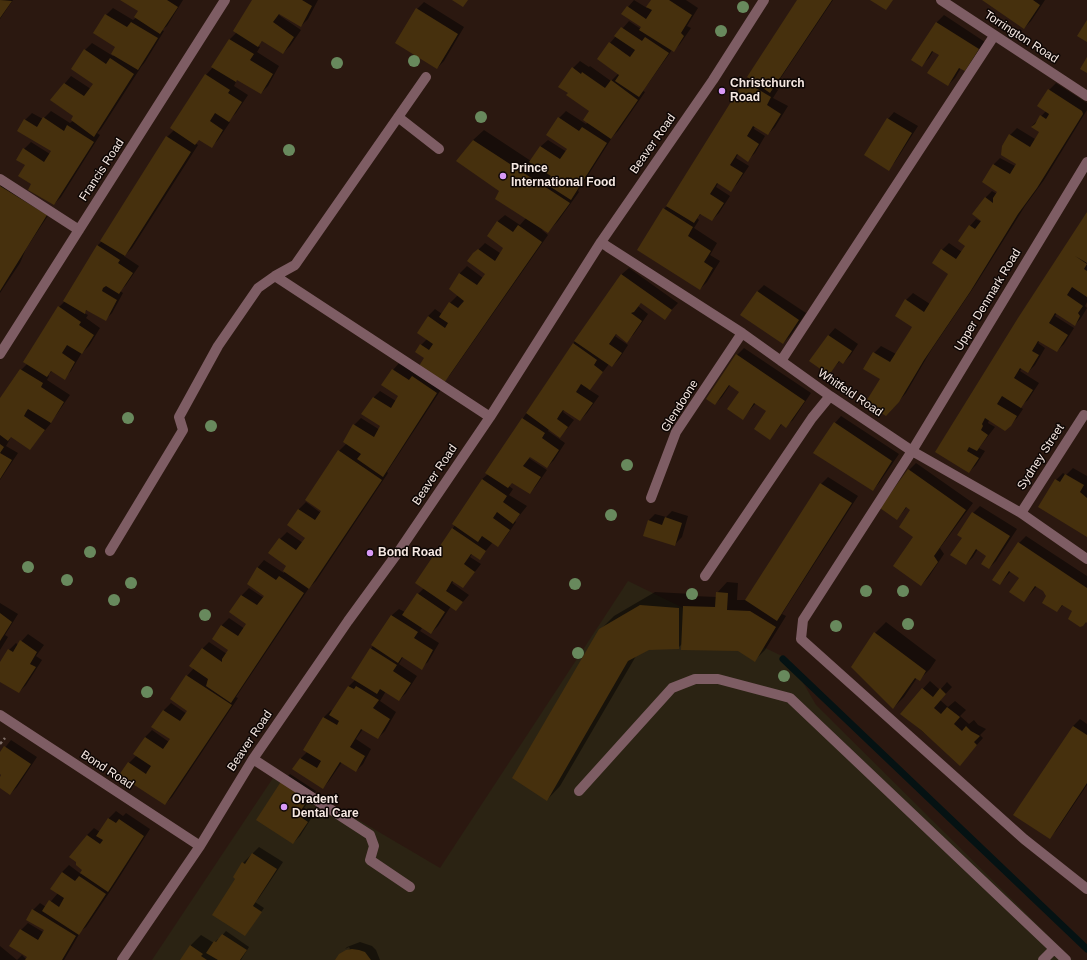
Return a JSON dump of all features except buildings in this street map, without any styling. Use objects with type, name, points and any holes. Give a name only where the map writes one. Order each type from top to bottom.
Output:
[{"type":"street","name":"Francis Road","points":[[0,354],[225,0]]},
{"type":"street","name":"Beaver Road","points":[[122,960],[200,846],[252,759],[348,621],[399,551],[490,417],[601,242],[712,80],[764,0]]},
{"type":"street","name":"Torrington Road","points":[[941,0],[1087,96]]},
{"type":"street","points":[[781,361],[994,36]]},
{"type":"street","points":[[110,551],[183,430],[179,417],[218,346],[258,288],[274,276],[295,265],[426,77]]},
{"type":"street","points":[[398,117],[439,149]]},
{"type":"street","name":"Upper Denmark Road","points":[[1087,162],[912,451],[803,620],[801,639],[1024,839],[1087,889]]},
{"type":"street","points":[[0,179],[79,230]]},
{"type":"street","name":"Whitfeld Road","points":[[601,242],[742,333],[830,396],[912,451],[1021,512],[1087,560]]},
{"type":"street","points":[[274,276],[490,417]]},
{"type":"street","name":"Glendoone","points":[[651,498],[676,432],[742,333]]},
{"type":"street","points":[[705,576],[812,418],[830,396]]},
{"type":"street","name":"Sydney Street","points":[[1021,512],[1084,415]]},
{"type":"street","points":[[579,792],[672,688],[695,679],[718,679],[790,698],[1066,960]]},
{"type":"street","name":"Bond Road","points":[[0,715],[200,846]]},
{"type":"street","points":[[252,759],[370,835],[374,846],[370,860],[410,887]]},
{"type":"street","points":[[1043,960],[1054,949]]},
{"type":"shaded area","points":[[628,581],[790,660],[816,705],[1073,960],[152,960],[277,772],[440,868]]},
{"type":"waterway","points":[[783,659],[1087,949]]},
{"type":"place","name":"Christchurch Road","points":[[722,91]]},
{"type":"place","name":"Prince International Food","points":[[503,176]]},
{"type":"place","name":"Bond Road","points":[[370,553]]},
{"type":"place","name":"Oradent Dental Care","points":[[284,807]]}]
